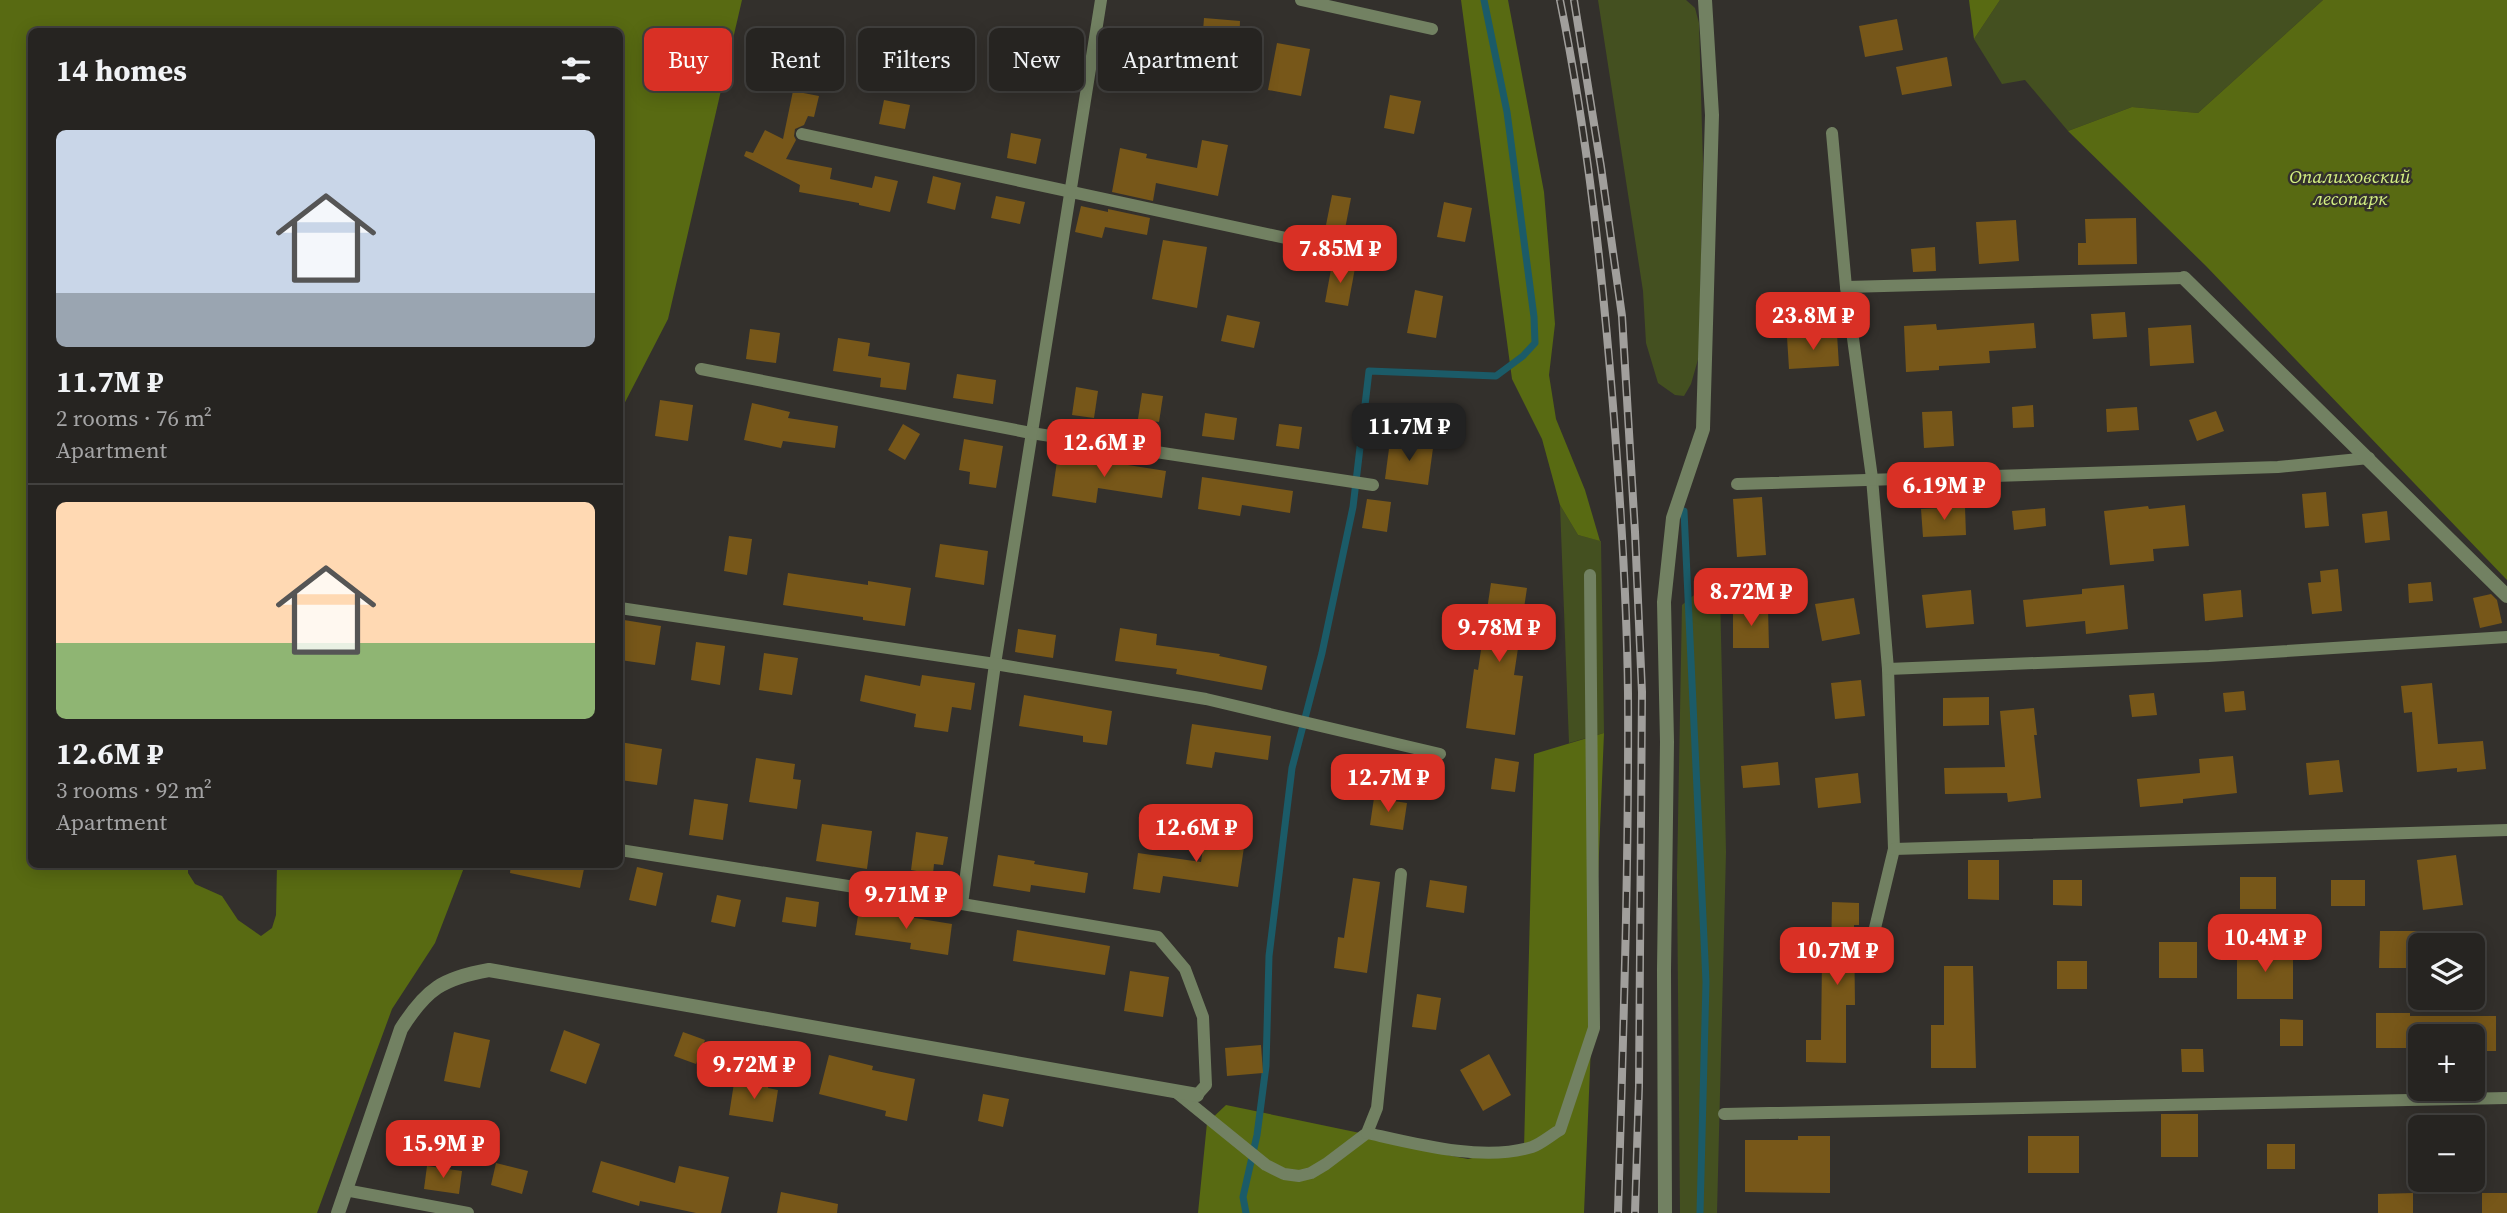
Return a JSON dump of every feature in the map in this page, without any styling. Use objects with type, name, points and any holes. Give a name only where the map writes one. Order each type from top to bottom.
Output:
[{"type":"street","points":[[1665,1213],[1667,742],[1664,603],[1672,518],[1703,429],[1712,115],[1705,0]]},
{"type":"street","points":[[2184,278],[2507,596]]},
{"type":"street","points":[[338,1213],[401,1029],[418,1003],[444,983],[459,975],[489,970],[1197,1094]]},
{"type":"lane","points":[[962,904],[995,664],[1101,0]]},
{"type":"lane","points":[[1301,0],[1432,29]]},
{"type":"lane","points":[[1832,133],[1846,286],[1872,478],[1888,669],[1894,849],[1869,953]]},
{"type":"lane","points":[[802,134],[1366,255]]},
{"type":"lane","points":[[1846,286],[2184,278]]},
{"type":"lane","points":[[701,369],[1031,433],[1373,485]]},
{"type":"lane","points":[[1737,484],[2278,467],[2369,458]]},
{"type":"lane","points":[[1367,1133],[1412,1143],[1487,1153],[1533,1146],[1560,1130],[1594,1028],[1590,575]]},
{"type":"lane","points":[[623,608],[995,664],[1206,699],[1440,754]]},
{"type":"lane","points":[[1888,669],[2209,656],[2507,637]]},
{"type":"lane","points":[[1894,849],[2507,830]]},
{"type":"lane","points":[[623,850],[1158,937],[1185,969],[1203,1017],[1206,1085],[1197,1094]]},
{"type":"lane","points":[[1176,1092],[1266,1165],[1284,1174],[1299,1176],[1311,1173],[1367,1133],[1377,1108],[1401,874]]},
{"type":"lane","points":[[1724,1114],[2507,1098]]},
{"type":"lane","points":[[345,1190],[468,1213]]},
{"type":"green space","points":[[0,0],[742,0],[732,43],[732,28],[644,28],[644,91],[721,91],[668,319],[623,406],[623,28],[28,28],[28,868],[188,868],[195,884],[222,896],[238,920],[261,936],[272,928],[276,915],[277,868],[464,868],[435,943],[392,1009],[317,1213],[0,1213]]},
{"type":"green space","points":[[1461,0],[1508,0],[1544,192],[1555,324],[1549,375],[1556,419],[1585,490],[1600,541],[1578,535],[1560,505],[1542,439],[1512,379]]},
{"type":"green space","points":[[1598,0],[1686,0],[1695,8],[1699,23],[1703,164],[1699,356],[1691,384],[1684,396],[1675,395],[1658,383],[1646,343],[1643,291]]},
{"type":"green space","points":[[1969,0],[2000,0],[1974,39]]},
{"type":"green space","points":[[2000,0],[2323,0],[2198,113],[2132,107],[2068,131],[2025,80],[2002,84],[1974,39]]},
{"type":"green space","name":"Опалиховский лесопарк","points":[[2323,0],[2507,0],[2507,580],[2206,266],[2068,131],[2132,107],[2198,113]]},
{"type":"green space","points":[[1560,505],[1578,535],[1601,541],[1604,733],[1569,743]]},
{"type":"green space","points":[[1705,586],[1720,594],[1726,852],[1717,1213],[1680,1213],[1677,876],[1682,605]]},
{"type":"green space","points":[[1604,733],[1584,1213],[1198,1213],[1207,1123],[1226,1105],[1384,1138],[1468,1159],[1524,1149],[1534,754]]},
{"type":"building","points":[[1204,18],[1240,21],[1240,28],[1203,28]]},
{"type":"building","points":[[1897,19],[1903,50],[1865,57],[1859,26]]},
{"type":"building","points":[[1277,43],[1310,49],[1301,96],[1268,90]]},
{"type":"building","points":[[1947,57],[1952,86],[1902,95],[1896,67]]},
{"type":"building","points":[[793,91],[819,96],[814,117],[808,116],[804,125],[795,129],[796,140],[786,159],[832,168],[830,179],[872,188],[875,176],[898,181],[890,212],[859,203],[799,192],[800,185],[744,156],[746,151],[753,153],[765,130],[783,139]]},
{"type":"building","points":[[1390,95],[1421,101],[1414,134],[1384,128]]},
{"type":"building","points":[[884,100],[910,105],[905,129],[879,124]]},
{"type":"building","points":[[1011,133],[1041,139],[1036,164],[1007,158]]},
{"type":"building","points":[[1202,140],[1228,145],[1218,196],[1156,183],[1153,201],[1112,192],[1120,148],[1147,154],[1146,158],[1197,168]]},
{"type":"building","points":[[933,176],[961,183],[955,210],[927,203]]},
{"type":"building","points":[[1332,195],[1351,198],[1345,229],[1326,225]]},
{"type":"building","points":[[996,196],[1025,202],[1020,224],[991,218]]},
{"type":"building","points":[[1444,202],[1472,208],[1465,242],[1437,237]]},
{"type":"building","points":[[1081,206],[1150,218],[1147,235],[1105,227],[1102,238],[1075,232]]},
{"type":"building","points":[[2136,218],[2137,264],[2078,265],[2078,243],[2086,243],[2085,219]]},
{"type":"building","points":[[2016,220],[2019,261],[1979,264],[1976,222]]},
{"type":"building","points":[[1163,240],[1207,247],[1197,308],[1152,299]]},
{"type":"building","points":[[1935,247],[1936,271],[1913,272],[1911,249]]},
{"type":"building","points":[[1332,264],[1355,268],[1348,306],[1325,302]]},
{"type":"building","points":[[1415,290],[1443,296],[1436,338],[1407,333]]},
{"type":"building","points":[[2125,312],[2127,337],[2093,339],[2091,314]]},
{"type":"building","points":[[1227,315],[1260,322],[1254,348],[1221,341]]},
{"type":"building","points":[[2034,323],[2036,348],[1989,351],[1990,363],[1939,366],[1939,370],[1906,372],[1904,326],[1936,324],[1937,330]]},
{"type":"building","points":[[2191,325],[2194,363],[2150,366],[2148,328]]},
{"type":"building","points":[[750,329],[780,333],[776,363],[746,359]]},
{"type":"building","points":[[1837,334],[1839,366],[1789,369],[1787,337]]},
{"type":"building","points":[[838,338],[870,343],[868,356],[910,363],[906,390],[880,387],[881,378],[833,371]]},
{"type":"building","points":[[957,374],[996,380],[993,404],[953,398]]},
{"type":"building","points":[[1076,387],[1098,391],[1094,418],[1072,415]]},
{"type":"building","points":[[1142,393],[1163,396],[1159,422],[1138,419]]},
{"type":"building","points":[[660,400],[693,405],[688,441],[655,436]]},
{"type":"building","points":[[752,403],[790,412],[788,418],[838,426],[835,448],[783,441],[781,448],[744,440]]},
{"type":"building","points":[[2033,405],[2034,427],[2013,428],[2012,407]]},
{"type":"building","points":[[2137,407],[2139,430],[2107,432],[2106,409]]},
{"type":"building","points":[[1952,411],[1954,446],[1924,448],[1922,412]]},
{"type":"building","points":[[2216,411],[2224,431],[2197,441],[2189,420]]},
{"type":"building","points":[[1205,413],[1237,418],[1234,440],[1202,436]]},
{"type":"building","points":[[903,424],[920,434],[905,460],[888,450]]},
{"type":"building","points":[[1279,424],[1302,427],[1299,449],[1276,446]]},
{"type":"building","points":[[964,439],[1003,446],[996,488],[969,484],[970,472],[959,470]]},
{"type":"building","points":[[1390,441],[1433,448],[1428,485],[1385,479]]},
{"type":"building","points":[[1058,454],[1166,471],[1162,498],[1098,488],[1096,503],[1052,496]]},
{"type":"building","points":[[1202,477],[1293,491],[1290,513],[1242,505],[1240,516],[1198,509]]},
{"type":"building","points":[[2326,492],[2329,526],[2305,528],[2302,494]]},
{"type":"building","points":[[1762,497],[1766,555],[1737,557],[1733,499]]},
{"type":"building","points":[[1367,499],[1391,502],[1387,532],[1362,528]]},
{"type":"building","points":[[2185,505],[2189,546],[2153,549],[2154,561],[2110,565],[2104,511]]},
{"type":"building","points":[[1965,507],[1966,535],[1923,537],[1921,509]]},
{"type":"building","points":[[2045,508],[2046,526],[2014,530],[2012,511]]},
{"type":"building","points":[[2387,511],[2390,540],[2365,543],[2362,514]]},
{"type":"building","points":[[729,536],[752,539],[747,575],[724,571]]},
{"type":"building","points":[[940,544],[988,551],[984,585],[935,577]]},
{"type":"building","points":[[2338,569],[2342,611],[2312,614],[2308,583],[2321,582],[2320,571]]},
{"type":"building","points":[[788,573],[868,585],[868,581],[911,588],[905,626],[783,605]]},
{"type":"building","points":[[2431,582],[2433,601],[2409,603],[2408,584]]},
{"type":"building","points":[[1491,583],[1527,588],[1514,675],[1523,676],[1515,735],[1466,728],[1474,669],[1478,670]]},
{"type":"building","points":[[2124,585],[2128,629],[2086,634],[2085,621],[2026,627],[2023,600],[2082,594],[2082,589]]},
{"type":"building","points":[[1971,590],[1974,624],[1926,628],[1922,595]]},
{"type":"building","points":[[2241,590],[2243,617],[2205,621],[2203,594]]},
{"type":"building","points":[[2491,594],[2497,600],[2502,623],[2480,628],[2473,598]]},
{"type":"building","points":[[1854,598],[1860,634],[1822,641],[1815,604]]},
{"type":"building","points":[[1733,608],[1768,608],[1769,648],[1733,648]]},
{"type":"building","points":[[624,620],[661,626],[655,665],[623,660]]},
{"type":"building","points":[[1120,628],[1157,634],[1156,645],[1220,654],[1219,656],[1267,666],[1262,690],[1176,674],[1177,669],[1115,661]]},
{"type":"building","points":[[1018,629],[1056,635],[1053,658],[1015,652]]},
{"type":"building","points":[[696,642],[725,646],[720,685],[691,680]]},
{"type":"building","points":[[764,653],[798,658],[792,695],[759,690]]},
{"type":"building","points":[[865,675],[920,686],[922,675],[975,683],[971,710],[952,707],[948,732],[914,727],[916,714],[860,701]]},
{"type":"building","points":[[1861,680],[1865,716],[1835,719],[1831,683]]},
{"type":"building","points":[[2432,683],[2438,744],[2483,741],[2486,769],[2457,772],[2457,768],[2417,772],[2412,712],[2404,713],[2401,686]]},
{"type":"building","points":[[2244,691],[2246,710],[2225,712],[2223,693]]},
{"type":"building","points":[[2154,693],[2157,715],[2132,717],[2129,695]]},
{"type":"building","points":[[1024,695],[1112,711],[1107,745],[1083,742],[1083,736],[1019,726]]},
{"type":"building","points":[[1989,697],[1989,725],[1943,726],[1943,698]]},
{"type":"building","points":[[2034,708],[2041,798],[2008,802],[2007,793],[1945,794],[1944,768],[2005,767],[2000,711]]},
{"type":"building","points":[[1192,724],[1271,736],[1268,760],[1215,752],[1212,768],[1186,764]]},
{"type":"building","points":[[623,742],[662,749],[657,785],[623,780]]},
{"type":"building","points":[[2233,756],[2237,793],[2183,799],[2183,803],[2140,807],[2137,779],[2200,773],[2199,759]]},
{"type":"building","points":[[756,758],[795,764],[793,779],[801,780],[797,809],[749,802]]},
{"type":"building","points":[[1495,758],[1519,762],[1515,792],[1491,789]]},
{"type":"building","points":[[2339,760],[2343,792],[2309,795],[2306,763]]},
{"type":"building","points":[[1778,762],[1780,785],[1743,788],[1741,766]]},
{"type":"building","points":[[1858,773],[1861,803],[1818,808],[1815,778]]},
{"type":"building","points":[[1374,798],[1407,803],[1403,830],[1370,825]]},
{"type":"building","points":[[694,799],[728,804],[723,840],[689,835]]},
{"type":"building","points":[[822,824],[872,831],[867,869],[816,861]]},
{"type":"building","points":[[1206,828],[1246,834],[1238,887],[1163,876],[1160,893],[1133,889],[1138,853],[1201,862]]},
{"type":"building","points":[[916,832],[948,837],[943,865],[934,864],[933,874],[911,870]]},
{"type":"building","points":[[998,855],[1088,873],[1085,893],[1031,885],[1030,892],[993,886]]},
{"type":"building","points":[[2456,855],[2463,905],[2423,910],[2417,860]]},
{"type":"building","points":[[1968,860],[1999,860],[1999,900],[1968,899]]},
{"type":"building","points":[[637,867],[663,873],[656,906],[629,900]]},
{"type":"building","points":[[511,868],[584,868],[580,888],[510,873]]},
{"type":"building","points":[[2240,877],[2276,877],[2276,909],[2240,909]]},
{"type":"building","points":[[1353,878],[1380,882],[1367,973],[1334,968],[1338,937],[1344,938]]},
{"type":"building","points":[[1430,880],[1467,886],[1464,913],[1426,907]]},
{"type":"building","points":[[2053,880],[2082,880],[2082,906],[2053,905]]},
{"type":"building","points":[[2331,880],[2365,880],[2365,906],[2331,906]]},
{"type":"building","points":[[717,895],[741,900],[735,927],[711,922]]},
{"type":"building","points":[[786,897],[819,902],[816,927],[782,922]]},
{"type":"building","points":[[1832,902],[1859,903],[1859,925],[1854,925],[1855,1005],[1846,1005],[1846,1063],[1806,1062],[1806,1040],[1821,1040],[1822,960],[1831,960]]},
{"type":"building","points":[[859,909],[952,924],[948,955],[910,949],[911,943],[855,935]]},
{"type":"building","points":[[1017,930],[1110,946],[1105,975],[1013,961]]},
{"type":"building","points":[[2380,931],[2420,931],[2408,933],[2408,968],[2379,968]]},
{"type":"building","points":[[2159,942],[2197,942],[2197,978],[2159,978]]},
{"type":"building","points":[[2237,948],[2293,948],[2293,999],[2237,999]]},
{"type":"building","points":[[2057,961],[2087,961],[2087,989],[2057,989]]},
{"type":"building","points":[[1944,966],[1973,966],[1976,1068],[1931,1068],[1931,1025],[1944,1025]]},
{"type":"building","points":[[1130,971],[1169,977],[1163,1017],[1124,1011]]},
{"type":"building","points":[[1417,994],[1441,998],[1436,1030],[1412,1027]]},
{"type":"building","points":[[2376,1013],[2410,1013],[2410,1016],[2496,1016],[2496,1051],[2485,1051],[2485,1024],[2408,1024],[2408,1048],[2376,1048]]},
{"type":"building","points":[[2280,1019],[2303,1020],[2303,1046],[2280,1046]]},
{"type":"building","points":[[564,1030],[600,1044],[586,1084],[550,1071]]},
{"type":"building","points":[[454,1032],[490,1040],[480,1088],[444,1081]]},
{"type":"building","points":[[683,1032],[705,1040],[696,1064],[674,1056]]},
{"type":"building","points":[[1261,1045],[1263,1073],[1227,1076],[1225,1048]]},
{"type":"building","points":[[2181,1049],[2203,1049],[2204,1072],[2182,1072]]},
{"type":"building","points":[[1489,1054],[1511,1095],[1483,1111],[1460,1070]]},
{"type":"building","points":[[829,1055],[873,1066],[872,1070],[915,1079],[907,1121],[885,1116],[886,1111],[819,1094]]},
{"type":"building","points":[[748,1079],[769,1082],[768,1088],[778,1090],[773,1122],[729,1115],[734,1083],[747,1085]]},
{"type":"building","points":[[983,1094],[1009,1099],[1003,1127],[978,1121]]},
{"type":"building","points":[[2161,1114],[2198,1114],[2198,1157],[2161,1157]]},
{"type":"building","points":[[1798,1136],[1830,1136],[1830,1193],[1745,1192],[1745,1140],[1798,1140]]},
{"type":"building","points":[[2028,1136],[2079,1136],[2079,1173],[2028,1173]]},
{"type":"building","points":[[2267,1144],[2295,1144],[2295,1169],[2267,1169]]},
{"type":"building","points":[[601,1161],[675,1183],[679,1166],[729,1177],[721,1213],[696,1213],[640,1201],[639,1206],[592,1192]]},
{"type":"building","points":[[496,1163],[528,1171],[522,1194],[491,1185]]},
{"type":"building","points":[[427,1166],[462,1171],[459,1194],[424,1189]]},
{"type":"building","points":[[781,1192],[838,1204],[837,1213],[777,1213]]},
{"type":"building","points":[[2413,1193],[2413,1213],[2378,1213],[2378,1194]]},
{"type":"building","points":[[2482,1193],[2507,1193],[2507,1213],[2482,1213]]},
{"type":"waterway","points":[[1246,1213],[1243,1197],[1257,1135],[1266,1066],[1269,956],[1292,768],[1322,653],[1353,507],[1369,371],[1496,376],[1523,356],[1535,343],[1534,317],[1507,112],[1484,0]]},
{"type":"waterway","points":[[1684,511],[1706,982],[1700,1213]]},
{"type":"railway","points":[[1560,0],[1579,104],[1605,313],[1625,590],[1628,823],[1618,1213]]},
{"type":"railway","points":[[1574,0],[1622,316],[1635,532],[1642,692],[1639,1086],[1635,1213]]}]
